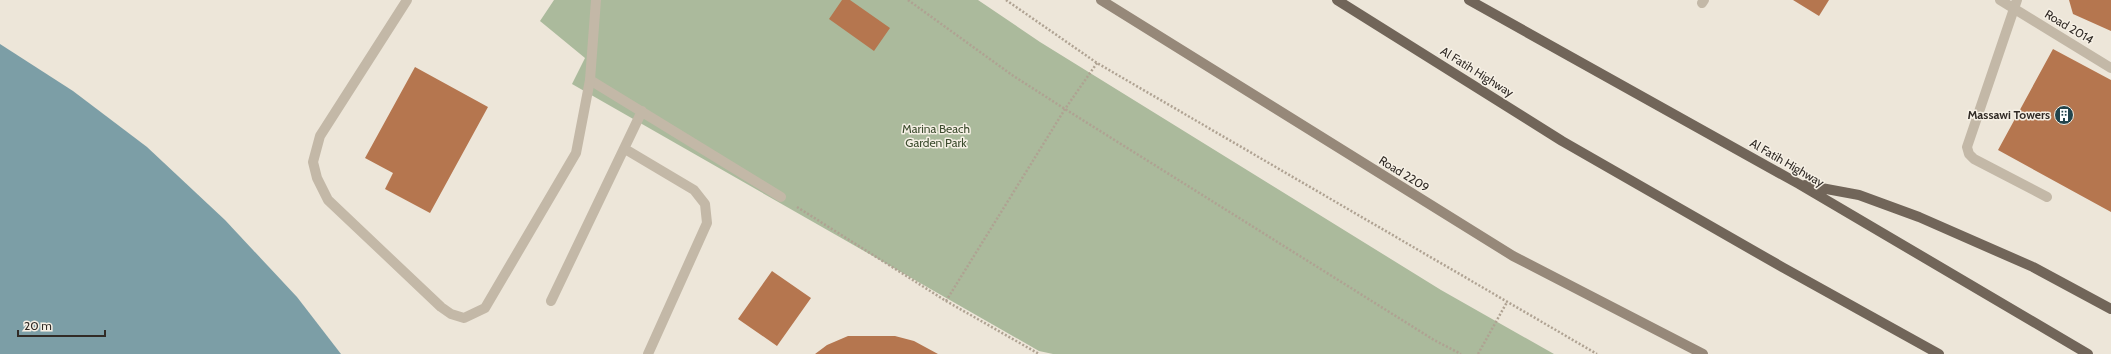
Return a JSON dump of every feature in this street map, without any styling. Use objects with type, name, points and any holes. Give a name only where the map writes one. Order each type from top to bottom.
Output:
[{"type":"main road","name":"Al Fatih Highway","points":[[1337,0],[1562,141],[1938,354]]},
{"type":"main road","name":"Al Fatih Highway","points":[[1470,0],[1799,184],[2088,354]]},
{"type":"main road","points":[[1799,184],[1859,195],[1919,217],[2033,267],[2111,309]]},
{"type":"street","points":[[407,0],[320,136],[313,162],[317,178],[328,200],[441,307],[451,314],[464,318],[486,308],[576,153],[590,80],[596,0]]},
{"type":"street","name":"Road 2209","points":[[1101,0],[1513,256],[1703,354]]},
{"type":"street","name":"Road 2014","points":[[2000,0],[2015,4],[2111,68]]},
{"type":"street","points":[[2015,4],[1967,147],[1969,154],[1974,159],[2047,197]]},
{"type":"street","points":[[590,80],[781,197]]},
{"type":"street","points":[[551,301],[642,111]]},
{"type":"street","points":[[625,148],[694,190],[705,204],[706,210],[707,223],[648,354]]},
{"type":"path","points":[[908,0],[1012,74],[1065,109],[1434,340],[1461,354]]},
{"type":"path","points":[[1006,0],[1097,62],[1597,354]]},
{"type":"path","points":[[946,301],[1065,109],[1097,62]]},
{"type":"path","points":[[781,197],[946,301],[1039,354]]},
{"type":"path","points":[[1478,354],[1507,302]]},
{"type":"green space","name":"Marina Beach Garden Park","points":[[554,0],[978,0],[1040,42],[1441,290],[1554,354],[1053,354],[1039,351],[572,84],[585,58],[540,21]]},
{"type":"water","points":[[0,44],[73,91],[147,147],[225,220],[297,297],[341,354],[0,354]]},
{"type":"building","points":[[842,0],[850,0],[890,28],[874,51],[829,19]]},
{"type":"building","points":[[1793,0],[1829,0],[1819,16]]},
{"type":"building","points":[[2069,0],[2111,0],[2111,31],[2073,14]]},
{"type":"building","name":"Massawi Towers","points":[[2053,49],[2111,80],[2111,212],[1998,150]]},
{"type":"building","points":[[415,67],[488,107],[430,213],[385,189],[393,173],[365,158]]},
{"type":"building","points":[[772,271],[811,298],[777,346],[738,319]]},
{"type":"building","points":[[848,336],[895,336],[914,341],[938,354],[815,354],[827,345]]},
{"type":"place","name":"Massawi Towers","points":[[2064,115]]}]
